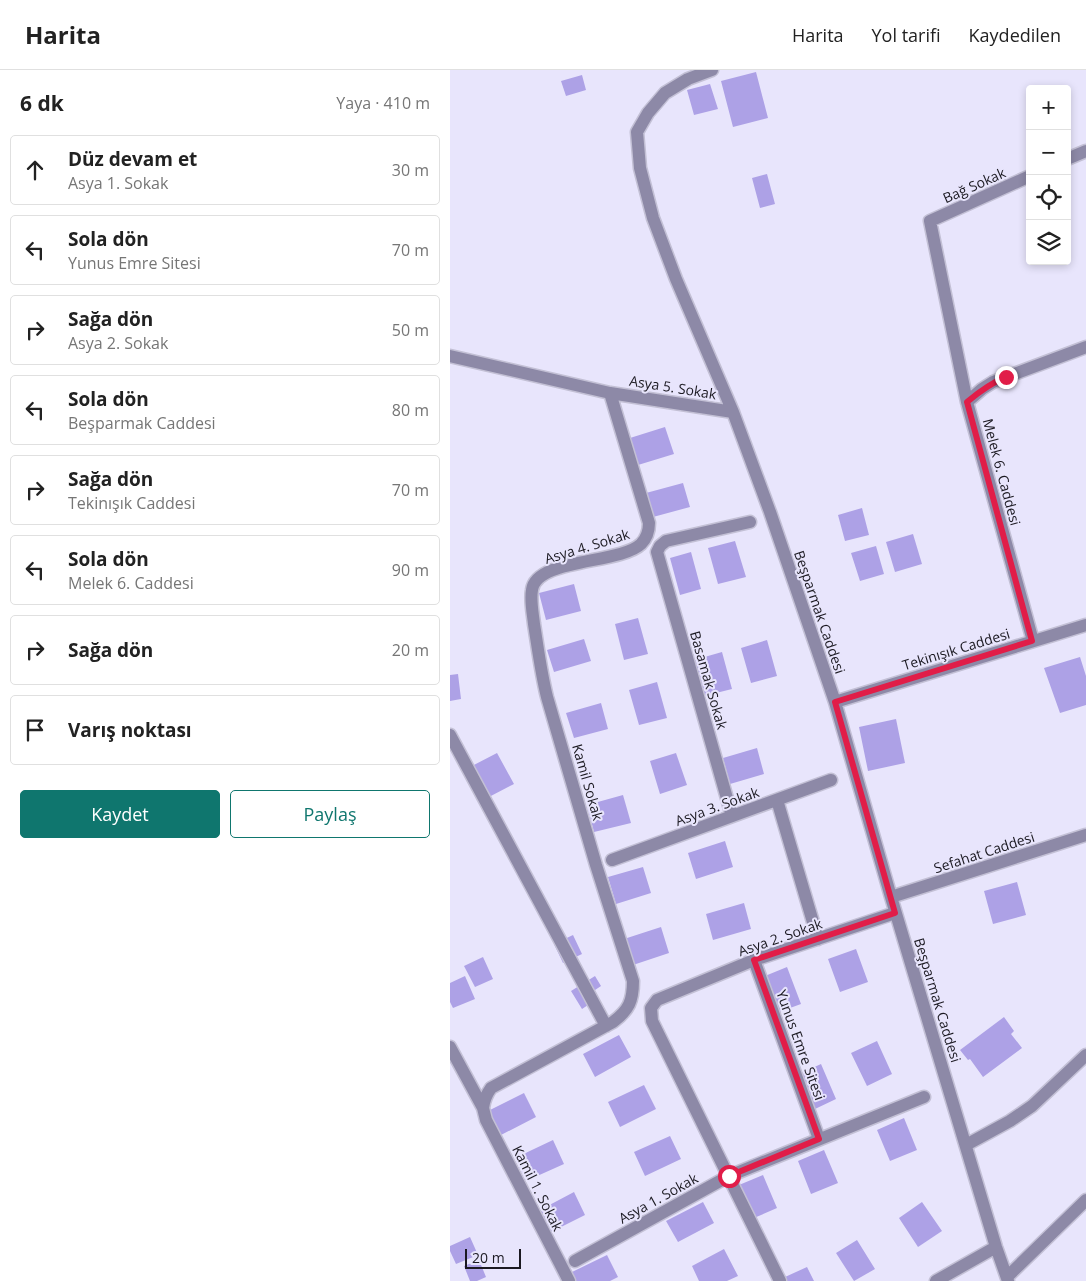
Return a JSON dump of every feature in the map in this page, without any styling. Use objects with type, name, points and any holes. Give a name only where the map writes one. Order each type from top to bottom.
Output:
[{"type":"street","name":"Beşparmak Caddesi","points":[[712,70],[688,79],[665,93],[648,113],[637,132],[640,168],[653,218],[732,412],[770,512],[835,702],[895,913],[996,1247],[1008,1279]]},
{"type":"street","points":[[1071,157],[1086,151]]},
{"type":"street","name":"Bağ Sokak","points":[[930,221],[1026,178]]},
{"type":"street","name":"Melek 6. Caddesi","points":[[930,221],[967,402],[1032,641]]},
{"type":"street","points":[[967,402],[993,382],[1086,347]]},
{"type":"street","name":"Asya 5. Sokak","points":[[450,356],[610,393],[732,412]]},
{"type":"street","name":"Asya 4. Sokak","points":[[532,588],[543,574],[552,570],[566,565],[627,552],[642,544],[649,530],[649,523],[610,393]]},
{"type":"street","name":"Basamak Sokak","points":[[732,816],[657,552],[660,546],[666,542],[750,522]]},
{"type":"street","name":"Kamil Sokak","points":[[532,588],[540,669],[547,697],[596,865],[633,981],[633,993],[624,1014],[606,1026]]},
{"type":"street","name":"Tekinışık Caddesi","points":[[835,702],[1086,624]]},
{"type":"street","points":[[450,735],[606,1026],[491,1088],[484,1101],[483,1108]]},
{"type":"street","name":"Asya 3. Sokak","points":[[612,860],[832,780]]},
{"type":"street","points":[[777,800],[818,939]]},
{"type":"street","name":"Sefahat Caddesi","points":[[891,898],[1086,835]]},
{"type":"street","name":"Asya 2. Sokak","points":[[729,1176],[652,1021],[651,1008],[657,1000],[754,960],[895,913]]},
{"type":"street","name":"Yunus Emre Sitesi","points":[[754,960],[819,1139]]},
{"type":"street","name":"Kamil 1. Sokak","points":[[450,1047],[483,1108],[486,1120],[569,1281]]},
{"type":"street","points":[[966,1145],[1010,1121],[1032,1106],[1086,1055]]},
{"type":"street","name":"Asya 1. Sokak","points":[[575,1261],[729,1176],[924,1097]]},
{"type":"street","points":[[729,1176],[780,1281]]},
{"type":"street","points":[[1008,1279],[1086,1200]]},
{"type":"street","points":[[936,1281],[996,1247]]},
{"type":"building","points":[[756,72],[768,118],[733,127],[721,81]]},
{"type":"building","points":[[582,75],[586,90],[566,96],[561,81]]},
{"type":"building","points":[[710,84],[718,109],[694,115],[687,90]]},
{"type":"building","points":[[767,174],[775,204],[760,208],[752,178]]},
{"type":"building","points":[[665,427],[674,454],[638,465],[630,438]]},
{"type":"building","points":[[683,483],[690,507],[653,517],[646,493]]},
{"type":"building","points":[[862,508],[869,535],[845,541],[838,515]]},
{"type":"building","points":[[913,534],[922,564],[895,572],[886,542]]},
{"type":"building","points":[[735,541],[746,577],[718,584],[708,548]]},
{"type":"building","points":[[876,546],[884,574],[860,581],[851,553]]},
{"type":"building","points":[[691,552],[701,589],[680,595],[670,558]]},
{"type":"building","points":[[574,584],[581,611],[546,620],[539,593]]},
{"type":"building","points":[[638,618],[648,654],[624,660],[615,624]]},
{"type":"building","points":[[584,639],[591,661],[554,672],[547,650]]},
{"type":"building","points":[[767,640],[777,676],[751,683],[741,648]]},
{"type":"building","points":[[722,652],[732,689],[704,696],[694,660]]},
{"type":"building","points":[[1080,657],[1086,676],[1086,705],[1060,713],[1044,668]]},
{"type":"building","points":[[458,674],[461,699],[450,701],[450,675]]},
{"type":"building","points":[[657,682],[667,718],[639,725],[629,690]]},
{"type":"building","points":[[601,703],[608,729],[574,738],[566,713]]},
{"type":"building","points":[[896,719],[905,763],[868,771],[859,727]]},
{"type":"building","points":[[757,748],[764,774],[730,784],[723,758]]},
{"type":"building","points":[[497,753],[514,784],[487,798],[470,767]]},
{"type":"building","points":[[676,753],[687,785],[660,794],[650,761]]},
{"type":"building","points":[[623,795],[631,823],[594,832],[587,805]]},
{"type":"building","points":[[725,841],[733,867],[696,879],[688,853]]},
{"type":"building","points":[[643,867],[651,893],[616,904],[608,877]]},
{"type":"building","points":[[1017,882],[1026,915],[993,924],[984,891]]},
{"type":"building","points":[[744,903],[751,929],[713,940],[706,914]]},
{"type":"building","points":[[661,927],[669,953],[633,965],[624,939]]},
{"type":"building","points":[[573,935],[582,954],[563,963],[554,944]]},
{"type":"building","points":[[856,949],[868,982],[840,992],[828,959]]},
{"type":"building","points":[[483,957],[493,979],[475,987],[464,966]]},
{"type":"building","points":[[787,967],[801,1004],[779,1012],[765,976]]},
{"type":"building","points":[[465,976],[475,999],[453,1008],[450,1002],[450,983]]},
{"type":"building","points":[[595,976],[601,986],[592,992],[597,999],[582,1009],[571,991]]},
{"type":"building","points":[[1004,1017],[1014,1031],[1011,1034],[1022,1048],[983,1077],[970,1059],[968,1060],[960,1050]]},
{"type":"building","points":[[619,1035],[631,1057],[595,1077],[583,1054]]},
{"type":"building","points":[[877,1041],[892,1074],[867,1086],[851,1053]]},
{"type":"building","points":[[821,1064],[836,1099],[815,1109],[799,1074]]},
{"type":"building","points":[[644,1085],[656,1109],[620,1127],[608,1102]]},
{"type":"building","points":[[524,1093],[536,1117],[501,1135],[488,1111]]},
{"type":"building","points":[[904,1118],[917,1150],[890,1161],[877,1130]]},
{"type":"building","points":[[670,1136],[681,1159],[645,1176],[634,1152]]},
{"type":"building","points":[[553,1140],[564,1164],[526,1181],[515,1158]]},
{"type":"building","points":[[824,1150],[838,1183],[811,1194],[798,1161]]},
{"type":"building","points":[[763,1175],[777,1208],[754,1218],[739,1185]]},
{"type":"building","points":[[574,1192],[585,1215],[551,1232],[540,1210]]},
{"type":"building","points":[[703,1202],[714,1223],[678,1242],[666,1221]]},
{"type":"building","points":[[922,1202],[942,1231],[918,1247],[899,1218]]},
{"type":"building","points":[[470,1237],[478,1255],[456,1264],[450,1251],[450,1246]]},
{"type":"building","points":[[857,1240],[875,1269],[854,1281],[836,1253]]},
{"type":"building","points":[[724,1249],[738,1276],[727,1281],[699,1281],[692,1266]]},
{"type":"building","points":[[607,1255],[618,1277],[610,1281],[576,1281],[572,1272]]},
{"type":"building","points":[[479,1260],[486,1277],[477,1281],[470,1281],[464,1266]]},
{"type":"building","points":[[807,1267],[814,1281],[786,1281],[785,1277]]},
{"type":"route","points":[[729,1176],[819,1139],[754,960],[895,913],[835,702],[1032,641],[967,402],[982,389],[1006,377]]}]
